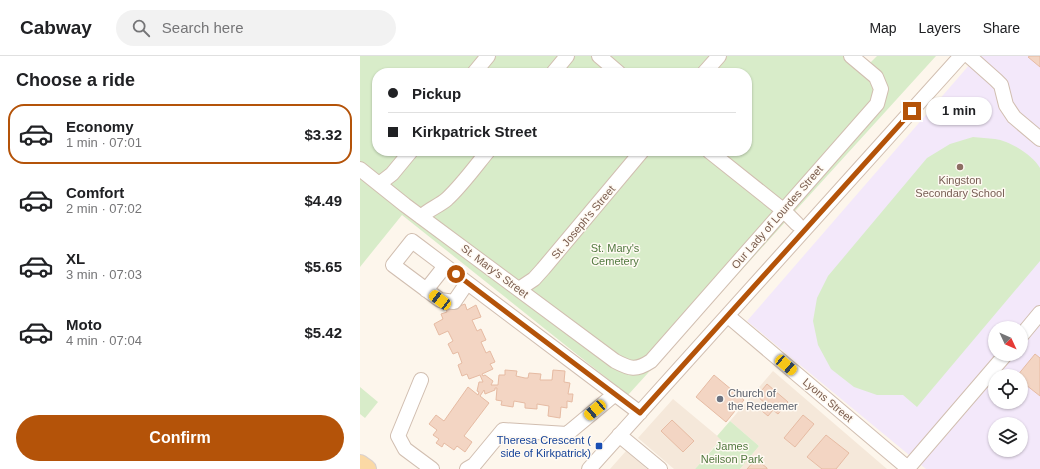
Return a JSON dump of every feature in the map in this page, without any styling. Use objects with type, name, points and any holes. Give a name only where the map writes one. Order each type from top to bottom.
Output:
[{"type":"main road","points":[[360,464],[367,469]]},
{"type":"street","points":[[478,68],[488,56]]},
{"type":"street","points":[[557,68],[567,56]]},
{"type":"street","points":[[599,56],[613,68]]},
{"type":"street","points":[[708,68],[719,56]]},
{"type":"street","name":"Our Lady of Lourdes Street","points":[[633,369],[650,362],[877,104],[881,89],[876,77],[851,56]]},
{"type":"street","points":[[589,469],[961,56]]},
{"type":"street","points":[[969,56],[1001,85],[1006,105],[1014,118],[1040,139]]},
{"type":"street","points":[[379,184],[392,174],[407,156]]},
{"type":"street","points":[[421,217],[426,212],[440,205],[448,198],[484,156]]},
{"type":"street","name":"St. Joseph's Street","points":[[520,290],[534,279],[543,269],[638,156]]},
{"type":"street","points":[[715,156],[783,210],[797,224]]},
{"type":"street","name":"St. Mary's Street","points":[[360,169],[421,217],[615,361],[633,369]]},
{"type":"street","points":[[467,283],[454,302],[440,300],[393,265],[412,241],[640,413]]},
{"type":"street","points":[[426,290],[445,266]]},
{"type":"street","points":[[1028,328],[1040,313]]},
{"type":"street","name":"Lyons Street","points":[[728,316],[908,469]]},
{"type":"street","points":[[908,469],[1000,361]]},
{"type":"street","points":[[421,380],[398,436],[405,449],[432,469]]},
{"type":"street","points":[[467,469],[474,465],[504,430],[567,434],[615,394]]},
{"type":"street","points":[[619,435],[660,469]]},
{"type":"shaded area","name":"Kingston Secondary School","points":[[977,56],[1040,56],[1040,469],[926,469],[747,321]]},
{"type":"shaded area","points":[[773,371],[887,469],[740,469],[759,446],[730,421]]},
{"type":"shaded area","points":[[673,399],[721,439],[695,469],[674,469],[638,438]]},
{"type":"shaded area","points":[[626,451],[647,469],[610,469]]},
{"type":"green space","name":"St. Mary's Cemetery","points":[[360,56],[859,56],[869,64],[877,56],[936,56],[628,395],[402,215],[360,267]]},
{"type":"green space","name":"Kingston Secondary School","points":[[973,137],[1001,140],[1020,149],[1037,163],[1040,168],[1040,261],[917,407],[903,395],[877,395],[854,387],[831,369],[818,345],[813,321],[817,298],[828,276],[927,158],[950,144]]},
{"type":"green space","points":[[360,387],[378,402],[365,418],[360,414]]},
{"type":"green space","name":"James Neilson Park","points":[[730,421],[759,446],[740,469],[695,469],[721,440],[717,436]]},
{"type":"building","points":[[1040,56],[1040,67],[1028,57]]},
{"type":"building","points":[[453,304],[454,308],[465,304],[467,310],[476,305],[481,317],[472,320],[477,331],[481,329],[486,340],[481,342],[486,353],[490,351],[495,362],[490,364],[493,369],[482,374],[493,381],[491,385],[498,385],[499,375],[505,375],[505,370],[517,371],[516,376],[525,378],[528,378],[529,373],[541,374],[540,380],[552,380],[553,370],[565,371],[564,382],[570,383],[568,394],[573,394],[572,402],[567,401],[567,408],[561,407],[560,418],[548,416],[549,406],[537,404],[537,409],[525,408],[525,403],[514,401],[513,407],[501,405],[502,401],[496,400],[497,388],[485,394],[484,390],[480,396],[489,403],[464,436],[472,442],[465,452],[457,446],[454,450],[444,443],[442,447],[436,443],[439,439],[433,435],[437,430],[429,424],[436,415],[444,421],[468,387],[478,395],[479,392],[477,391],[479,382],[483,382],[480,375],[469,379],[467,374],[462,376],[458,365],[462,363],[458,352],[453,354],[448,344],[453,341],[448,331],[439,335],[434,324],[443,319],[441,314],[447,312],[446,308]]},
{"type":"building","points":[[1035,354],[1040,358],[1040,396],[1028,387],[1028,369],[1023,369]]},
{"type":"building","name":"Church of the Redeemer","points":[[714,375],[744,400],[726,422],[696,397]]},
{"type":"building","points":[[767,384],[788,402],[778,414],[773,410],[768,416],[762,411],[767,405],[757,396]]},
{"type":"building","points":[[803,415],[814,424],[795,447],[784,438]]},
{"type":"building","points":[[672,420],[694,441],[683,452],[661,431]]},
{"type":"building","points":[[826,435],[849,453],[836,469],[822,469],[807,457]]},
{"type":"building","points":[[756,459],[767,468],[767,469],[747,469]]},
{"type":"place","name":"Kingston Secondary School","points":[[960,167]]},
{"type":"place","name":"Church of the Redeemer","points":[[720,399]]},
{"type":"place","name":"Theresa Crescent ( side of Kirkpatrick)","points":[[599,446]]},
{"type":"route","points":[[456,274],[640,413],[912,111]]}]
